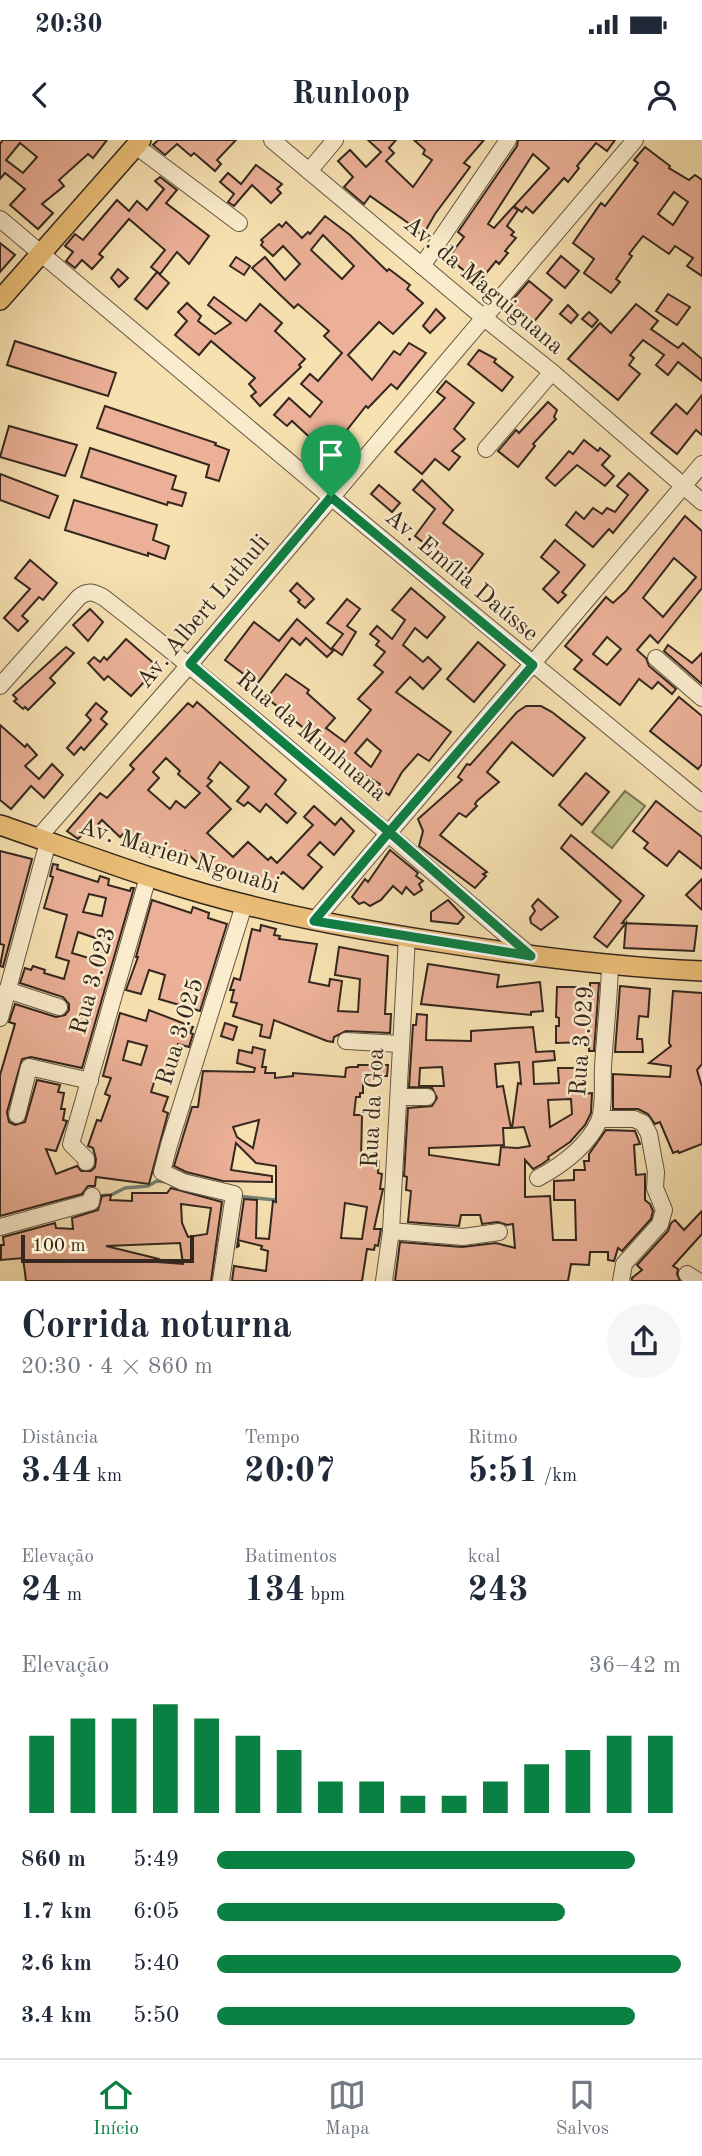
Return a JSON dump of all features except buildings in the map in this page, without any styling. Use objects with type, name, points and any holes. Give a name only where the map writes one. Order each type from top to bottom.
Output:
[{"type":"main road","points":[[0,300],[138,143]]},
{"type":"main road","name":"Av. Marien Ngouabi","points":[[0,825],[148,877],[244,905],[314,921],[531,956],[610,966],[702,971]]},
{"type":"street","name":"Av. da Maguiguana","points":[[272,140],[552,372],[683,487]]},
{"type":"street","points":[[309,171],[335,140]]},
{"type":"street","points":[[422,266],[508,140]]},
{"type":"street","name":"Av. Albert Luthuli","points":[[43,840],[635,140]]},
{"type":"street","points":[[138,143],[239,223]]},
{"type":"street","name":"Av. Emília Daússe","points":[[0,219],[702,803]]},
{"type":"street","points":[[486,449],[552,372]]},
{"type":"street","points":[[314,921],[702,464]]},
{"type":"street","points":[[683,487],[702,502]]},
{"type":"street","name":"Rua da Munhuana","points":[[0,686],[79,597],[86,592],[103,597],[190,664],[531,956]]},
{"type":"street","points":[[656,658],[702,698]]},
{"type":"street","points":[[0,1018],[43,840]]},
{"type":"street","name":"Rua 3.023","points":[[86,1162],[71,1144],[148,877]]},
{"type":"street","name":"Rua 3.025","points":[[221,1281],[234,1194],[183,1182],[162,1172],[244,905]]},
{"type":"street","name":"Rua da Goa","points":[[384,1281],[391,1231],[407,937]]},
{"type":"street","name":"Rua 3.029","points":[[600,1119],[610,966]]},
{"type":"street","points":[[7,990],[59,1007]]},
{"type":"street","points":[[346,1041],[400,1044]]},
{"type":"street","points":[[17,1115],[29,1067],[90,1081]]},
{"type":"street","points":[[399,1097],[427,1097]]},
{"type":"street","points":[[538,1178],[561,1166],[581,1147],[600,1119],[634,1119],[643,1123],[649,1134],[656,1188],[664,1210],[660,1224],[624,1264],[621,1281]]},
{"type":"street","points":[[0,1227],[91,1202],[92,1196]]},
{"type":"street","points":[[391,1231],[463,1237],[499,1232]]},
{"type":"green space","points":[[625,791],[645,806],[612,848],[592,832]]},
{"type":"waterway","points":[[97,1196],[111,1195],[125,1188],[148,1186],[157,1181],[168,1182]]},
{"type":"waterway","points":[[237,1196],[277,1198]]},
{"type":"route","points":[[331,497],[190,664],[389,832],[314,921],[531,956],[389,832],[533,665],[331,497]]}]
